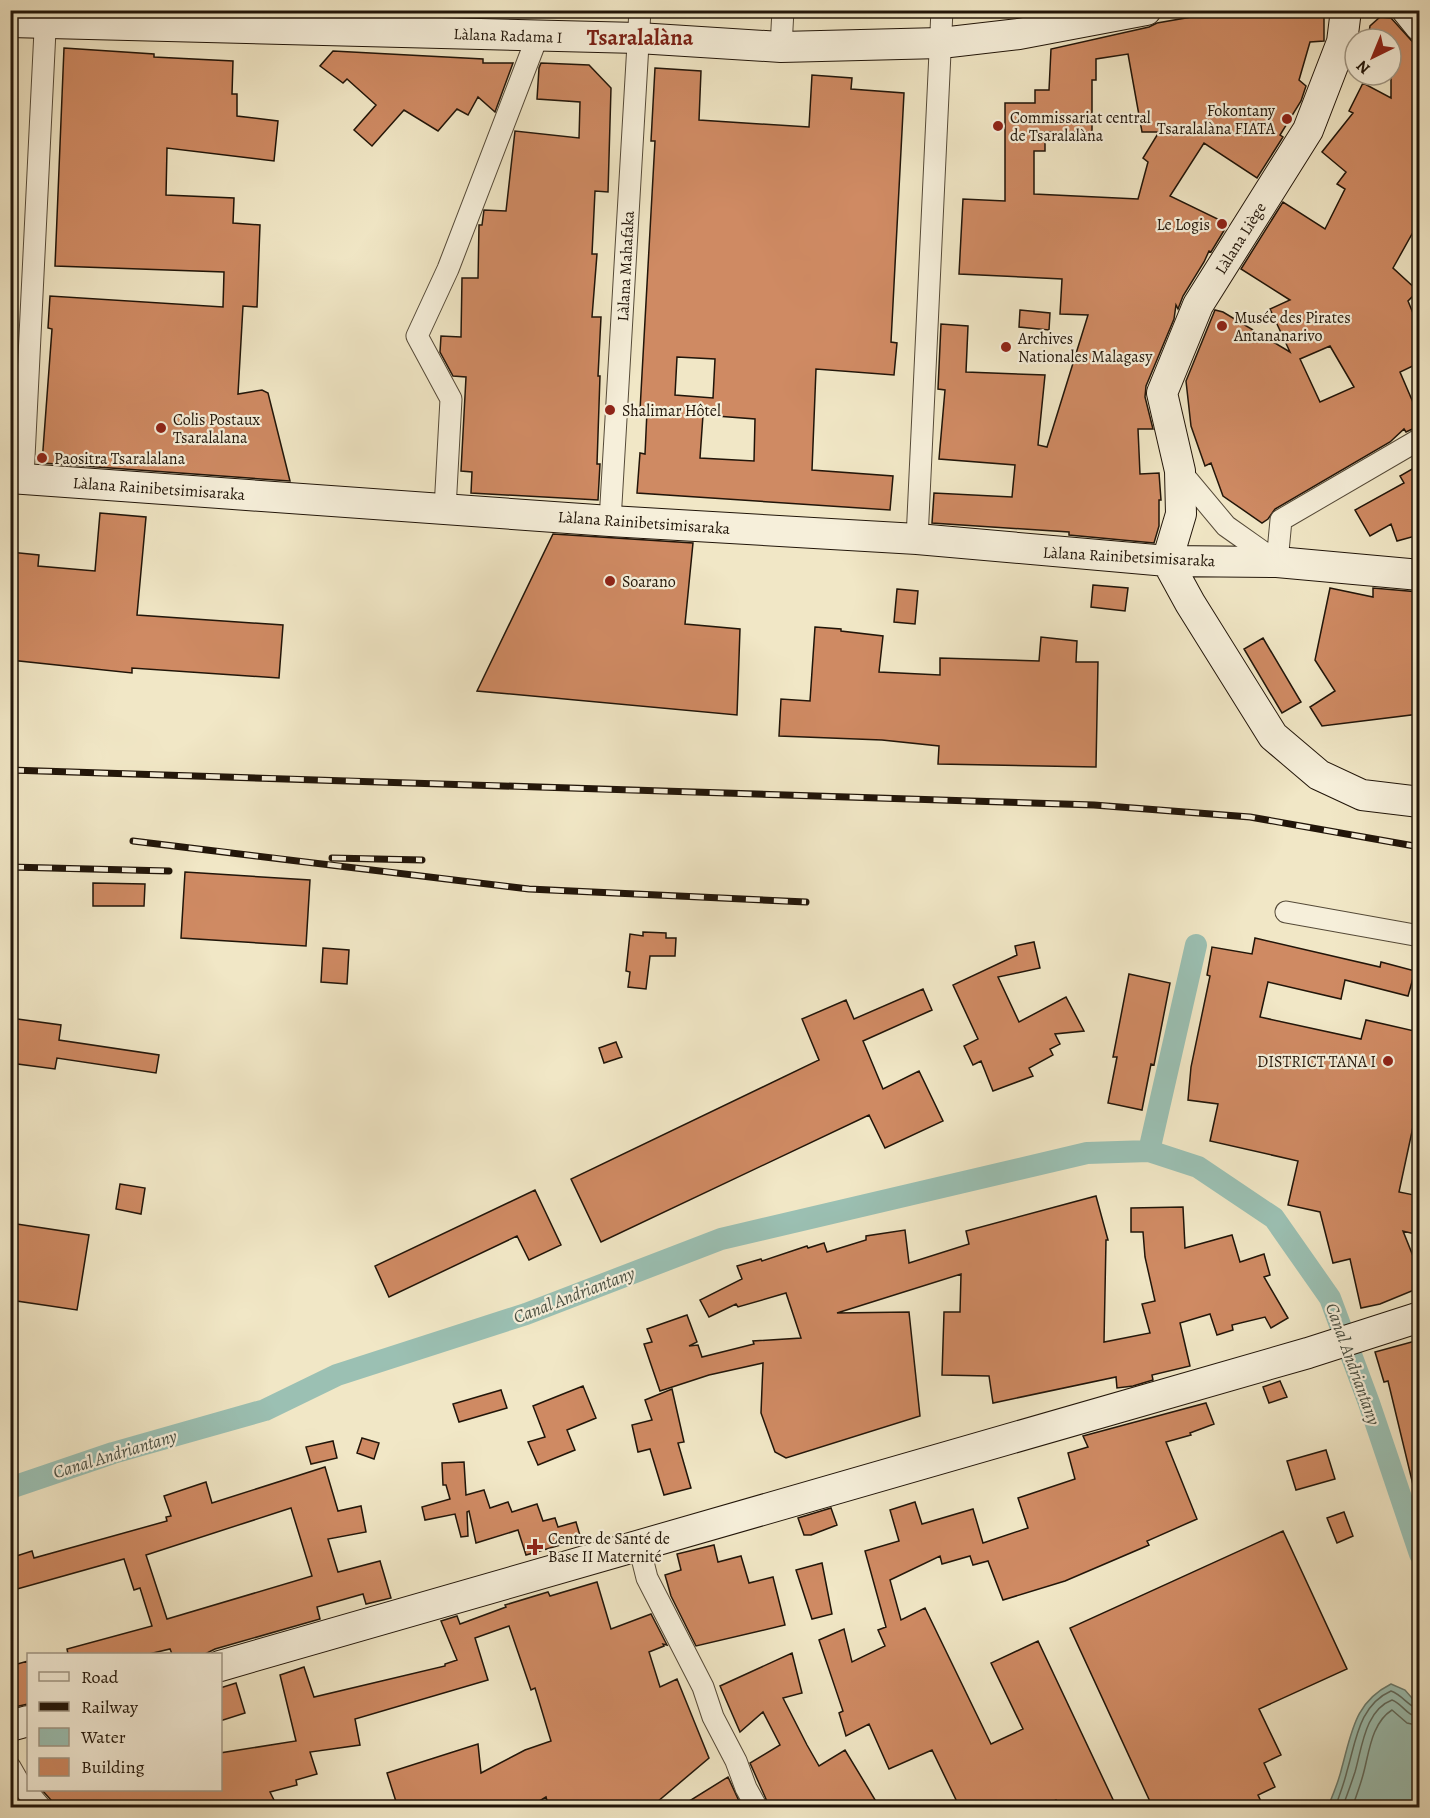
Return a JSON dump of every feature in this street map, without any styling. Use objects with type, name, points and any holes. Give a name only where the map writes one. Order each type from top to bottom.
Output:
[{"type":"street","points":[[781,47],[783,10]]},
{"type":"street","points":[[917,539],[942,10]]},
{"type":"street","name":"Làlana Radama I","points":[[10,22],[46,17],[335,20],[538,35],[639,24],[781,47],[941,44],[1019,34],[1146,10]]},
{"type":"street","name":"Làlana Liège","points":[[1167,561],[1181,514],[1180,471],[1162,393],[1198,305],[1308,130],[1342,42],[1346,10]]},
{"type":"street","points":[[1407,10],[1419,26]]},
{"type":"street","points":[[17,478],[46,17]]},
{"type":"street","name":"Làlana Mahafaka","points":[[610,521],[639,24]]},
{"type":"street","points":[[445,509],[450,399],[417,336],[448,269],[538,35]]},
{"type":"street","points":[[1180,471],[1226,526],[1277,562],[1281,520],[1419,439]]},
{"type":"street","name":"Làlana Rainibetsimisaraka","points":[[17,478],[610,521],[917,539],[1167,561],[1277,562],[1419,575]]},
{"type":"street","points":[[1167,561],[1190,603],[1273,736],[1319,776],[1362,795],[1419,802]]},
{"type":"street","points":[[1286,912],[1419,936]]},
{"type":"street","points":[[222,1665],[1308,1353],[1419,1317]]},
{"type":"street","points":[[639,1546],[647,1578],[703,1687],[713,1717],[757,1808]]},
{"type":"street","points":[[10,1726],[27,1721]]},
{"type":"street","points":[[10,1767],[18,1781],[41,1808]]},
{"type":"water","points":[[1391,1684],[1405,1690],[1419,1706],[1419,1807],[1328,1807],[1352,1730],[1362,1709],[1379,1691]]},
{"type":"building","points":[[1243,10],[1324,10],[1324,41],[1310,42],[1299,80],[1306,86],[1301,101],[1280,135],[1283,137],[1257,178],[1204,143],[1170,196],[1228,224],[1211,252],[1209,251],[1178,309],[1176,305],[1174,319],[1146,386],[1145,397],[1153,429],[1138,429],[1140,474],[1159,473],[1161,500],[1159,500],[1159,526],[1154,543],[1069,535],[1069,532],[932,523],[934,493],[1012,497],[1015,465],[939,459],[945,390],[938,389],[941,324],[968,326],[966,372],[1045,375],[1038,445],[1047,447],[1088,315],[1060,314],[1062,279],[959,274],[963,199],[1005,201],[1005,103],[1035,103],[1035,90],[1049,90],[1051,49],[1149,27],[1157,23],[1209,14],[1209,17]],"holes":[[[1128,54],[1142,132],[1159,132],[1143,158],[1148,162],[1138,199],[1034,194],[1034,151],[1045,151],[1045,132],[1092,132],[1092,80],[1096,80],[1096,59]]]},
{"type":"building","points":[[1380,17],[1391,18],[1399,27],[1370,27]]},
{"type":"building","points":[[1403,31],[1419,49],[1419,238],[1412,234],[1393,268],[1418,291],[1408,301],[1419,328],[1419,363],[1400,372],[1415,407],[1419,405],[1419,426],[1406,432],[1404,429],[1390,442],[1275,509],[1262,523],[1223,496],[1211,463],[1205,466],[1191,426],[1186,381],[1215,310],[1223,312],[1290,352],[1270,309],[1290,300],[1241,269],[1283,202],[1325,229],[1345,189],[1337,184],[1346,172],[1322,152],[1353,113],[1349,111],[1361,87],[1370,87],[1391,98],[1391,87],[1403,87]],"holes":[[[1330,346],[1354,387],[1320,402],[1300,359]]]},
{"type":"building","points":[[64,48],[154,54],[154,57],[233,61],[232,94],[237,94],[237,116],[278,121],[274,161],[167,148],[166,195],[234,198],[233,223],[260,225],[257,307],[243,306],[238,394],[262,390],[268,393],[290,481],[42,463],[52,329],[48,328],[50,296],[223,307],[224,272],[55,266]]},
{"type":"building","points":[[333,51],[483,59],[483,63],[513,63],[495,112],[478,97],[468,115],[457,109],[438,131],[404,110],[372,146],[354,130],[376,105],[347,79],[343,83],[320,66]]},
{"type":"building","points":[[541,63],[589,65],[611,88],[608,192],[595,191],[592,254],[597,254],[592,317],[601,317],[598,376],[600,376],[597,464],[600,464],[598,500],[471,493],[472,472],[461,471],[466,377],[453,376],[440,352],[441,336],[461,337],[462,278],[478,278],[479,225],[482,225],[484,210],[506,211],[515,131],[579,138],[580,102],[537,99]]},
{"type":"building","points":[[655,68],[701,71],[699,120],[809,127],[812,75],[852,78],[851,89],[904,93],[891,342],[897,343],[894,375],[816,369],[812,470],[893,476],[890,510],[637,493],[640,453],[645,454],[647,411],[640,410],[655,141],[651,141]],"holes":[[[677,357],[715,359],[713,398],[675,395]],[[703,415],[755,419],[754,461],[700,458]]]},
{"type":"building","points":[[1020,310],[1050,313],[1049,330],[1019,327]]},
{"type":"building","points":[[1419,465],[1419,535],[1397,541],[1391,524],[1370,536],[1355,510],[1404,483],[1400,476]]},
{"type":"building","points":[[100,513],[146,517],[137,615],[283,625],[279,678],[132,668],[132,673],[10,660],[10,552],[39,555],[38,566],[95,571]]},
{"type":"building","name":"Soarano","points":[[553,534],[693,543],[685,624],[740,629],[737,715],[477,691]]},
{"type":"building","points":[[1093,585],[1128,588],[1125,611],[1091,607]]},
{"type":"building","points":[[1330,588],[1373,597],[1373,588],[1419,592],[1419,714],[1322,726],[1310,707],[1335,691],[1315,660]]},
{"type":"building","points":[[897,589],[918,591],[915,624],[894,622]]},
{"type":"building","points":[[815,627],[883,636],[879,672],[940,675],[940,658],[1039,661],[1041,637],[1077,641],[1076,662],[1098,662],[1096,767],[938,764],[939,746],[882,740],[779,736],[781,699],[810,701]]},
{"type":"building","points":[[1263,638],[1301,702],[1282,713],[1244,649]]},
{"type":"building","points":[[185,872],[310,880],[306,946],[181,938]]},
{"type":"building","points":[[93,883],[145,884],[144,906],[93,906]]},
{"type":"building","points":[[643,932],[666,933],[666,938],[676,938],[675,956],[650,956],[646,989],[628,987],[630,972],[626,971],[630,934],[643,936]]},
{"type":"building","points":[[1255,938],[1380,967],[1381,962],[1415,971],[1408,996],[1345,980],[1341,999],[1268,982],[1260,1017],[1361,1039],[1366,1020],[1419,1032],[1419,1099],[1399,1192],[1419,1196],[1419,1235],[1403,1231],[1419,1271],[1419,1288],[1380,1304],[1361,1308],[1350,1259],[1333,1263],[1320,1212],[1288,1205],[1298,1161],[1210,1141],[1218,1104],[1188,1100],[1191,1067],[1210,976],[1207,975],[1212,947],[1252,954]]},
{"type":"building","points":[[1034,942],[1040,968],[998,977],[1019,1022],[1066,997],[1084,1031],[1055,1034],[1060,1044],[1050,1049],[1053,1055],[1029,1068],[1033,1076],[993,1091],[981,1061],[973,1065],[964,1046],[978,1039],[953,985],[1017,955],[1015,946]]},
{"type":"building","points":[[323,948],[349,950],[347,984],[321,982]]},
{"type":"building","points":[[1129,974],[1170,983],[1154,1065],[1151,1064],[1142,1110],[1108,1103],[1117,1057],[1113,1057]]},
{"type":"building","points":[[923,989],[932,1010],[863,1041],[883,1089],[919,1071],[943,1121],[885,1148],[869,1115],[601,1242],[571,1179],[819,1060],[802,1019],[846,1000],[854,1019]]},
{"type":"building","points":[[10,1018],[61,1025],[59,1040],[159,1055],[156,1073],[57,1058],[55,1069],[10,1063]]},
{"type":"building","points":[[616,1042],[622,1057],[604,1063],[599,1048]]},
{"type":"building","points":[[120,1184],[145,1188],[141,1214],[116,1209]]},
{"type":"building","points":[[535,1190],[561,1245],[529,1260],[517,1236],[389,1297],[375,1266]]},
{"type":"building","points":[[1096,1196],[1108,1240],[1106,1240],[1104,1342],[1150,1333],[1142,1304],[1155,1301],[1145,1257],[1143,1232],[1131,1232],[1131,1208],[1183,1207],[1185,1248],[1232,1235],[1240,1262],[1264,1254],[1270,1275],[1264,1277],[1288,1318],[1271,1328],[1265,1317],[1232,1325],[1233,1330],[1217,1335],[1210,1314],[1180,1323],[1190,1366],[1152,1375],[1153,1380],[1133,1386],[1117,1388],[1116,1377],[993,1403],[989,1376],[942,1375],[944,1312],[960,1312],[961,1274],[837,1313],[909,1312],[920,1416],[786,1458],[775,1452],[761,1413],[763,1363],[709,1375],[660,1391],[644,1344],[652,1342],[647,1329],[687,1315],[697,1342],[689,1346],[698,1345],[702,1357],[754,1344],[753,1341],[801,1338],[786,1293],[738,1307],[736,1304],[709,1317],[700,1300],[742,1279],[737,1266],[824,1243],[827,1252],[866,1240],[866,1236],[905,1230],[909,1263],[969,1244],[966,1231]]},
{"type":"building","points":[[10,1223],[89,1235],[77,1310],[10,1300]]},
{"type":"building","points":[[1419,1340],[1419,1484],[1413,1485],[1388,1381],[1384,1382],[1375,1352]]},
{"type":"building","points":[[1280,1381],[1287,1397],[1269,1403],[1263,1387]]},
{"type":"building","points":[[583,1386],[596,1418],[567,1430],[575,1450],[538,1465],[528,1442],[545,1437],[533,1406]]},
{"type":"building","points":[[672,1389],[684,1442],[678,1443],[691,1488],[664,1495],[650,1449],[638,1452],[632,1425],[652,1420],[645,1400]]},
{"type":"building","points":[[501,1390],[507,1408],[459,1422],[453,1404]]},
{"type":"building","points":[[1206,1403],[1214,1424],[1190,1433],[1191,1435],[1166,1442],[1197,1519],[1147,1541],[1149,1545],[1065,1581],[1003,1600],[988,1561],[973,1565],[970,1556],[942,1564],[940,1556],[890,1580],[901,1620],[925,1608],[991,1744],[1023,1729],[991,1663],[1038,1641],[1117,1808],[1059,1808],[1056,1800],[1039,1808],[960,1808],[932,1750],[889,1769],[869,1724],[846,1736],[839,1713],[843,1711],[819,1640],[844,1629],[852,1662],[885,1646],[878,1630],[886,1627],[865,1551],[899,1541],[890,1510],[915,1502],[922,1524],[973,1509],[983,1543],[1028,1528],[1018,1498],[1075,1479],[1068,1453],[1088,1447],[1083,1436]]},
{"type":"building","points":[[362,1438],[379,1443],[374,1459],[357,1453]]},
{"type":"building","points":[[333,1441],[337,1458],[311,1464],[306,1447]]},
{"type":"building","points":[[1326,1450],[1335,1479],[1296,1490],[1287,1461]]},
{"type":"building","points":[[464,1462],[466,1495],[484,1490],[490,1508],[508,1502],[512,1512],[537,1504],[543,1521],[555,1518],[558,1527],[576,1522],[581,1539],[526,1555],[518,1530],[476,1543],[469,1511],[467,1512],[468,1536],[461,1537],[455,1514],[425,1520],[422,1507],[450,1499],[446,1485],[443,1485],[442,1463]]},
{"type":"building","points":[[325,1467],[338,1511],[361,1506],[366,1532],[328,1539],[338,1572],[380,1561],[391,1598],[366,1604],[363,1594],[317,1607],[320,1619],[207,1653],[172,1653],[170,1649],[153,1653],[68,1653],[67,1649],[152,1626],[140,1588],[134,1590],[124,1559],[10,1591],[10,1558],[32,1551],[34,1558],[167,1521],[166,1517],[171,1516],[164,1496],[206,1482],[212,1503]],"holes":[[[291,1508],[312,1576],[167,1619],[146,1555]]]},
{"type":"building","points":[[831,1508],[837,1525],[811,1535],[804,1535],[798,1518]]},
{"type":"building","points":[[1344,1512],[1353,1536],[1337,1543],[1327,1518]]},
{"type":"building","points":[[1283,1531],[1347,1669],[1259,1709],[1281,1755],[1264,1763],[1275,1787],[1258,1795],[1264,1808],[1153,1808],[1070,1628]]},
{"type":"building","points":[[714,1545],[718,1562],[741,1556],[749,1583],[773,1577],[785,1625],[696,1646],[671,1596],[665,1575],[681,1570],[677,1554]]},
{"type":"building","points":[[822,1563],[832,1614],[812,1619],[796,1570]]},
{"type":"building","points":[[597,1582],[611,1629],[651,1614],[667,1645],[663,1644],[664,1646],[649,1652],[660,1687],[677,1679],[709,1758],[650,1808],[616,1808],[614,1801],[598,1808],[549,1808],[546,1797],[528,1808],[398,1808],[387,1773],[478,1744],[481,1773],[525,1750],[551,1741],[535,1688],[531,1690],[509,1626],[475,1638],[488,1680],[355,1719],[360,1745],[310,1752],[317,1774],[296,1780],[297,1785],[270,1792],[278,1808],[53,1808],[51,1800],[43,1791],[222,1791],[222,1753],[296,1741],[280,1675],[304,1667],[314,1697],[445,1666],[457,1660],[441,1621],[457,1616],[460,1624],[506,1607],[505,1605],[548,1592],[550,1596]]},
{"type":"building","points":[[792,1653],[802,1693],[783,1698],[807,1745],[819,1766],[845,1750],[880,1808],[770,1808],[750,1763],[780,1745],[763,1712],[740,1732],[720,1686]]},
{"type":"building","points":[[27,1661],[27,1704],[10,1708],[10,1666]]},
{"type":"building","points":[[236,1683],[245,1713],[222,1720],[222,1687]]},
{"type":"building","points":[[728,1777],[739,1801],[727,1808],[678,1808]]},
{"type":"building","points":[[14,1796],[24,1808],[10,1808],[10,1797]]},
{"type":"waterway","name":"Canal Andriantany","points":[[1149,1151],[1196,945]]},
{"type":"waterway","name":"Canal Andriantany","points":[[10,1488],[113,1453],[265,1410],[337,1375],[526,1314],[721,1239],[1087,1153],[1149,1151],[1198,1167],[1274,1218],[1330,1298],[1369,1403],[1420,1554]]},
{"type":"railway","points":[[10,770],[1094,805],[1250,817],[1420,847]]},
{"type":"railway","points":[[133,841],[529,889],[806,902]]},
{"type":"railway","points":[[332,858],[422,860]]},
{"type":"railway","points":[[10,867],[169,871]]},
{"type":"place","name":"Fokontany Tsaralalàna FIATA","points":[[1287,119]]},
{"type":"place","name":"Commissariat central de Tsaralalàna","points":[[998,126]]},
{"type":"place","name":"Le Logis","points":[[1222,224]]},
{"type":"place","name":"Musée des Pirates Antananarivo","points":[[1222,326]]},
{"type":"place","name":"Archives Nationales Malagasy","points":[[1006,347]]},
{"type":"place","name":"Shalimar Hôtel","points":[[610,410]]},
{"type":"place","name":"Colis Postaux Tsaralalana","points":[[161,428]]},
{"type":"place","name":"Paositra Tsaralalana","points":[[42,458]]},
{"type":"place","name":"Soarano","points":[[610,581]]},
{"type":"place","name":"DISTRICT TANA I","points":[[1388,1061]]},
{"type":"place","name":"Centre de Santé de Base II Maternité","points":[[535,1547]]},
{"type":"district","name":"Tsaralalàna","points":[[640,37]]}]
